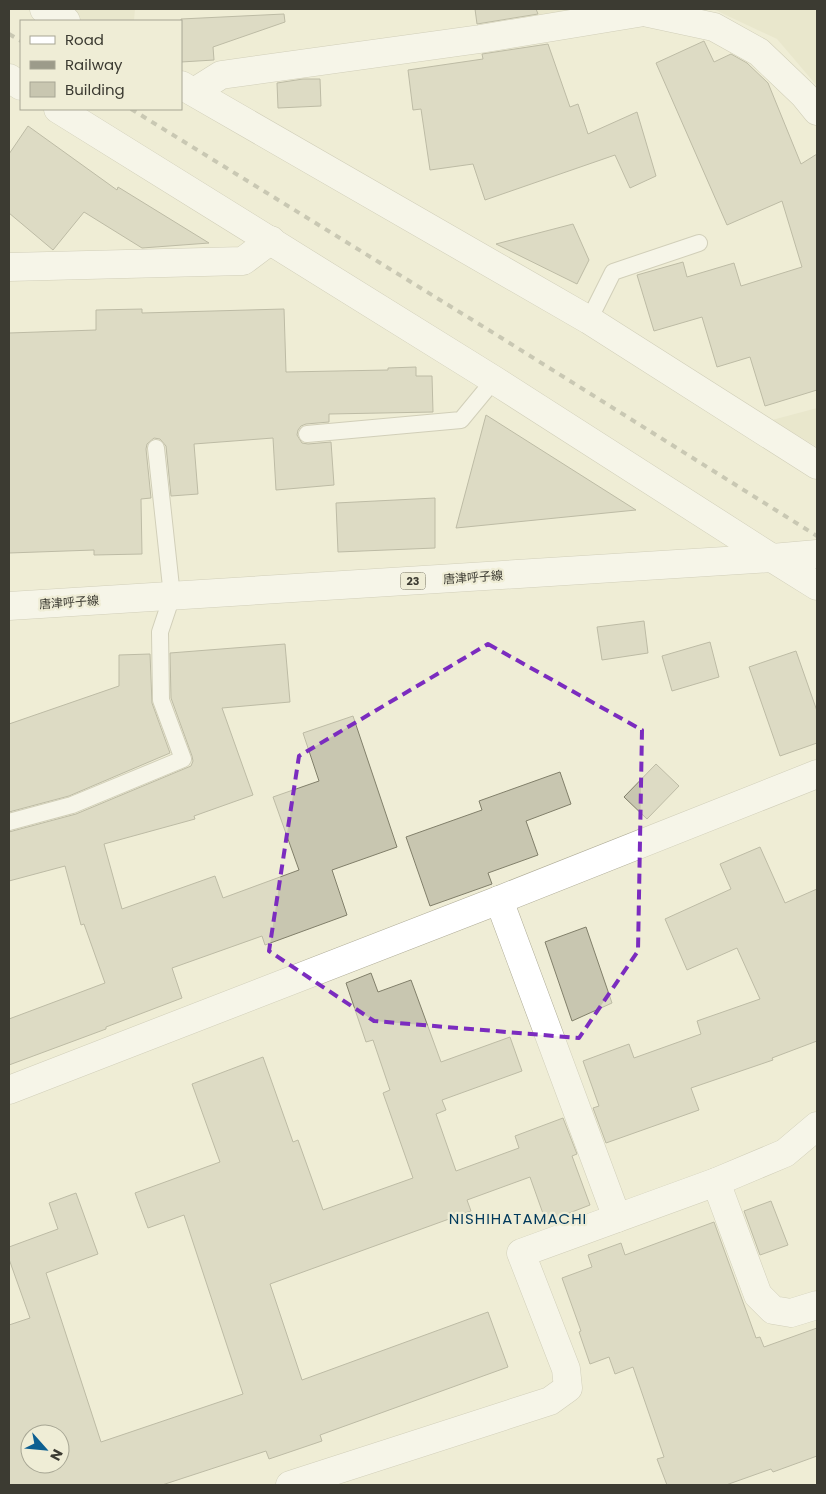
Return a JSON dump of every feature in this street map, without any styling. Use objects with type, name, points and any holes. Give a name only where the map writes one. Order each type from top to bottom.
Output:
[{"type":"street","points":[[44,9],[64,20]]},
{"type":"street","points":[[188,88],[221,75],[480,39],[644,12],[714,27],[759,52],[813,95]]},
{"type":"street","points":[[9,78],[20,85]]},
{"type":"street","points":[[188,88],[589,320],[817,465]]},
{"type":"street","points":[[60,110],[494,380],[817,586]]},
{"type":"street","points":[[9,267],[243,261],[271,240]]},
{"type":"street","name":"唐津呼子線","points":[[9,606],[817,554]]},
{"type":"street","points":[[9,1090],[499,900],[817,774]]},
{"type":"street","points":[[499,900],[617,1218]]},
{"type":"street","points":[[290,1485],[550,1401],[568,1388],[566,1369],[521,1253],[716,1182],[785,1153],[817,1126]]},
{"type":"street","points":[[716,1182],[758,1295],[773,1310],[791,1313],[817,1305]]},
{"type":"lane","points":[[589,320],[613,272],[699,243]]},
{"type":"lane","points":[[307,434],[461,420],[494,380]]},
{"type":"lane","points":[[9,822],[72,805],[183,760],[161,700],[160,632],[172,596],[156,448]]},
{"type":"highlighted area","points":[[488,644],[642,730],[638,951],[579,1038],[374,1021],[269,951],[299,756]]},
{"type":"shaded area","points":[[59,9],[135,9],[134,20],[80,20]]},
{"type":"shaded area","points":[[522,9],[654,9],[523,21]]},
{"type":"shaded area","points":[[713,9],[817,9],[817,86],[777,39]]},
{"type":"shaded area","points":[[817,408],[817,447],[772,420]]},
{"type":"building","points":[[475,9],[536,9],[538,14],[477,24]]},
{"type":"building","points":[[284,14],[285,22],[213,47],[214,60],[182,62],[181,19]]},
{"type":"building","points":[[704,41],[714,62],[731,54],[747,63],[768,83],[801,164],[817,154],[817,390],[765,406],[750,357],[717,367],[702,317],[654,331],[637,275],[683,262],[687,277],[734,263],[741,286],[802,267],[782,201],[727,225],[656,63]]},
{"type":"building","points":[[548,44],[570,107],[578,104],[588,134],[637,112],[656,176],[630,188],[615,155],[485,200],[473,164],[430,170],[421,109],[413,110],[408,70],[483,59],[482,54]]},
{"type":"building","points":[[303,79],[320,79],[321,106],[278,108],[277,83]]},
{"type":"building","points":[[28,126],[117,190],[118,187],[209,243],[142,248],[84,212],[53,250],[9,213],[9,154]]},
{"type":"building","points":[[573,224],[589,260],[577,284],[496,244]]},
{"type":"building","points":[[142,309],[142,313],[284,309],[286,372],[388,370],[388,368],[416,367],[416,376],[432,376],[433,412],[329,414],[329,422],[301,426],[297,435],[302,443],[331,442],[334,485],[276,490],[273,438],[194,444],[198,494],[171,496],[166,446],[160,439],[154,438],[147,444],[146,449],[151,498],[141,499],[142,554],[94,555],[94,550],[9,553],[9,333],[96,330],[96,310]]},
{"type":"building","points":[[486,415],[636,510],[456,528]]},
{"type":"building","points":[[435,498],[435,548],[338,552],[336,503]]},
{"type":"building","points":[[644,621],[648,653],[602,660],[597,627]]},
{"type":"building","points":[[710,642],[719,677],[672,691],[662,656]]},
{"type":"building","points":[[285,644],[290,702],[222,708],[253,795],[194,816],[195,819],[104,844],[122,909],[215,876],[223,898],[299,870],[273,797],[319,781],[303,733],[353,716],[397,847],[332,870],[347,915],[265,945],[262,936],[172,968],[182,998],[9,1065],[9,1019],[105,983],[84,924],[81,925],[65,866],[9,881],[9,832],[76,814],[191,766],[192,756],[171,698],[170,653]]},
{"type":"building","points":[[796,651],[817,711],[817,743],[780,756],[749,667]]},
{"type":"building","points":[[150,654],[152,703],[170,753],[69,796],[9,812],[9,724],[119,686],[119,655]]},
{"type":"building","points":[[656,764],[679,786],[647,819],[624,797]]},
{"type":"building","points":[[560,772],[571,804],[526,821],[538,855],[488,873],[492,884],[430,906],[406,837],[482,810],[479,801]]},
{"type":"building","points":[[760,847],[785,903],[817,889],[817,1041],[772,1058],[773,1060],[691,1088],[699,1110],[606,1143],[593,1108],[599,1106],[583,1061],[629,1044],[634,1058],[701,1034],[697,1021],[760,999],[737,948],[687,970],[665,919],[731,889],[720,864]]},
{"type":"building","points":[[586,927],[612,1003],[572,1021],[545,942]]},
{"type":"building","points":[[371,973],[378,992],[411,980],[441,1062],[510,1037],[522,1071],[442,1100],[446,1110],[436,1114],[456,1171],[519,1148],[515,1136],[563,1118],[577,1154],[572,1156],[590,1205],[546,1222],[530,1177],[467,1200],[471,1211],[270,1284],[302,1380],[488,1312],[508,1367],[320,1435],[322,1441],[269,1459],[266,1451],[162,1485],[9,1485],[9,1325],[30,1318],[9,1259],[9,1247],[58,1229],[49,1203],[76,1193],[98,1254],[46,1273],[101,1442],[243,1394],[184,1215],[148,1228],[135,1193],[220,1162],[192,1084],[263,1057],[293,1142],[298,1140],[323,1210],[413,1178],[383,1093],[390,1090],[373,1040],[366,1042],[346,983]]},
{"type":"building","points":[[771,1201],[788,1245],[760,1255],[744,1211]]},
{"type":"building","points":[[714,1222],[756,1338],[760,1337],[764,1347],[817,1328],[817,1456],[773,1472],[771,1469],[726,1485],[667,1485],[657,1459],[664,1457],[633,1367],[615,1374],[609,1357],[590,1364],[579,1332],[581,1331],[562,1278],[592,1267],[588,1255],[621,1243],[625,1255]]},
{"type":"railway","points":[[9,34],[20,40]]},
{"type":"railway","points":[[133,110],[817,536]]},
{"type":"district","name":"NISHIHATAMACHI","points":[[518,1218]]}]
